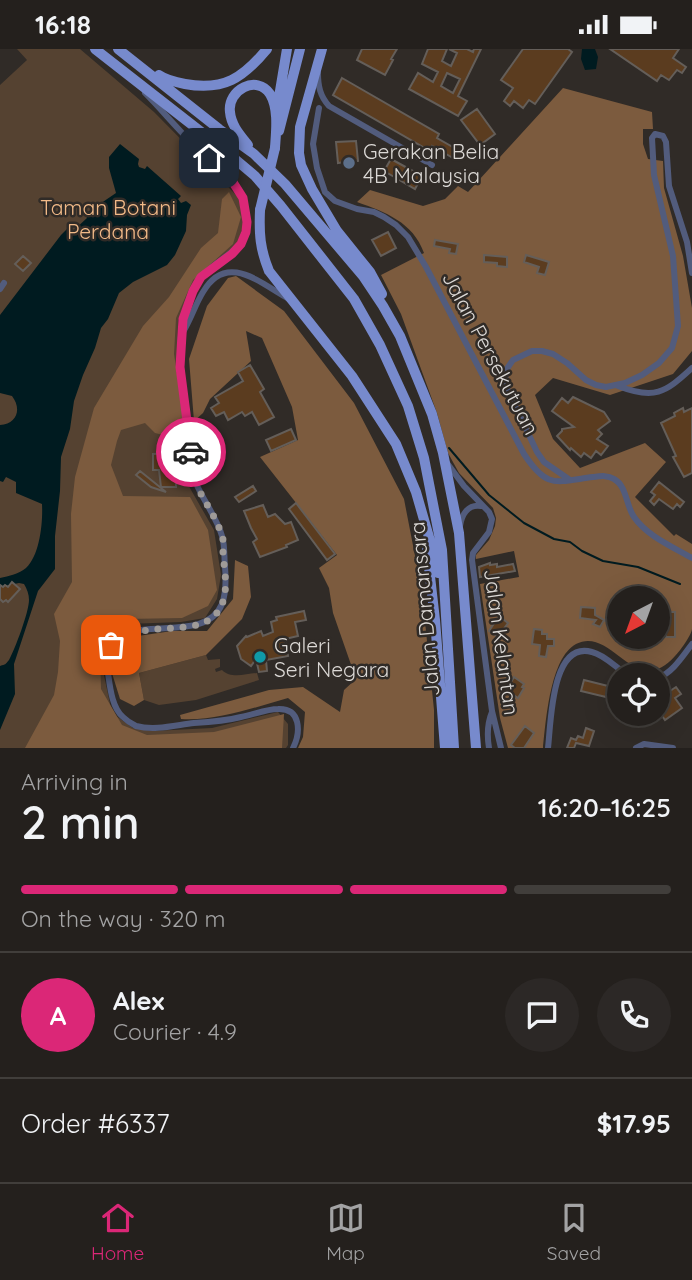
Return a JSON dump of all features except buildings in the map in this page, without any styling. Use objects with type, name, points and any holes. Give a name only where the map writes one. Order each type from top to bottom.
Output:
[{"type":"main road","name":"Jalan Damansara","points":[[96,49],[255,176],[354,299],[392,368],[408,406],[424,458],[442,550],[452,747]]},
{"type":"main road","name":"Jalan Damansara","points":[[118,49],[254,154],[309,211],[363,276],[400,336],[432,414],[459,533],[476,748]]},
{"type":"main road","points":[[125,49],[165,79],[206,87],[225,83],[242,74],[267,49]]},
{"type":"main road","points":[[275,148],[276,120],[287,49]]},
{"type":"main road","points":[[300,49],[260,211],[261,252],[269,271],[352,376],[396,444],[424,518],[445,608]]},
{"type":"main road","points":[[322,49],[300,127],[301,165],[312,190],[338,231],[370,272],[393,313],[400,336]]},
{"type":"main road","points":[[254,154],[232,118],[232,98],[246,86],[260,86],[271,96],[276,120]]},
{"type":"main road","points":[[424,518],[452,747]]},
{"type":"street","points":[[319,63],[318,85],[324,101],[329,106],[432,165]]},
{"type":"street","points":[[132,79],[188,139],[229,176],[243,198],[247,222],[241,244],[201,277],[187,306],[182,333],[180,367],[191,469],[223,537],[225,592],[222,604],[208,622],[190,627],[141,630],[120,636],[111,645],[107,655],[113,697],[125,719],[135,725],[150,727],[212,723],[279,708],[290,712],[297,720],[299,729],[293,748]]},
{"type":"street","points":[[299,142],[307,117],[319,108],[329,106]]},
{"type":"street","name":"Jalan Persekutuan","points":[[319,108],[313,144],[325,192],[335,201],[384,217],[408,237],[529,461],[542,477],[554,482],[611,477],[621,485],[635,519],[649,532],[692,558]]},
{"type":"street","points":[[570,480],[544,462],[537,452],[508,391],[506,370],[513,360],[532,351],[542,352],[560,358],[586,380],[606,387],[625,383],[642,375],[659,363],[673,348],[678,326],[673,256],[654,175],[652,138],[655,134],[663,136],[666,142],[669,186],[687,242],[692,273]]},
{"type":"street","points":[[182,333],[205,288],[216,276],[229,271],[251,277],[291,300]]},
{"type":"street","points":[[616,385],[640,393],[660,392],[692,369]]},
{"type":"street","points":[[443,453],[456,476],[483,506]]},
{"type":"street","points":[[459,533],[461,519],[467,509],[476,505],[483,506]]},
{"type":"street","name":"Jalan Kelantan","points":[[483,506],[492,519],[491,525],[486,537],[473,553],[472,560],[492,711],[501,748]]},
{"type":"street","points":[[670,670],[692,644]]},
{"type":"street","points":[[548,748],[560,670],[573,653],[583,650],[592,652],[609,663]]},
{"type":"street","points":[[489,748],[487,736],[492,711]]},
{"type":"street","points":[[636,748],[644,744],[673,748]]},
{"type":"green space","name":"Taman Botani Perdana","points":[[17,49],[80,49],[154,112],[239,198],[245,221],[240,236],[234,248],[190,291],[178,321],[177,374],[182,423],[175,462],[214,530],[221,575],[217,599],[205,618],[181,622],[127,624],[106,645],[102,666],[112,713],[133,728],[153,731],[212,728],[278,712],[288,724],[286,748],[0,748],[0,85],[27,60]]},
{"type":"green space","points":[[206,655],[208,660],[220,659],[220,667],[215,669],[216,672],[222,670],[234,675],[257,673],[259,680],[196,700],[159,705],[144,700],[139,673]]},
{"type":"shaded area","points":[[563,88],[652,112],[653,129],[643,129],[643,144],[648,159],[663,161],[664,188],[683,256],[692,308],[692,351],[673,374],[610,395],[553,378],[535,395],[553,439],[580,468],[645,443],[666,462],[635,497],[674,536],[676,534],[692,544],[692,629],[682,647],[667,663],[630,663],[609,649],[670,649],[670,586],[607,586],[607,648],[589,641],[576,644],[567,651],[560,662],[551,691],[543,748],[508,748],[500,718],[480,584],[519,577],[514,551],[476,559],[495,526],[493,508],[459,473],[448,453],[437,413],[401,314],[381,275],[424,253],[413,233],[405,226],[388,214],[357,202],[370,190],[423,206],[445,199],[458,186],[468,192]]},
{"type":"shaded area","points":[[229,192],[241,217],[233,244],[193,280],[176,318],[174,354],[187,441],[155,433],[145,423],[121,430],[111,465],[123,496],[190,497],[208,530],[217,590],[208,606],[182,618],[126,619],[100,651],[101,689],[122,725],[147,735],[214,732],[284,714],[282,748],[25,748],[54,695],[60,641],[54,614],[72,582],[71,514],[75,477],[94,408],[143,326],[169,297],[201,248],[218,233],[222,199]]},
{"type":"shaded area","points":[[236,276],[284,311],[354,403],[404,499],[422,592],[434,710],[434,748],[298,748],[303,737],[305,712],[288,698],[222,716],[181,719],[180,715],[269,690],[303,687],[340,712],[344,690],[356,679],[333,613],[329,588],[319,568],[337,555],[260,457],[298,440],[292,407],[262,338],[246,331],[251,361],[210,399],[203,413],[194,421],[189,359],[207,306],[228,278]]},
{"type":"shaded area","points":[[235,560],[248,566],[251,597],[242,619],[206,655],[139,673],[144,700],[134,706],[120,699],[111,670],[118,648],[131,637],[172,631],[207,631],[233,599]]},
{"type":"water","points":[[582,49],[595,49],[598,57],[596,69],[585,70],[581,59]]},
{"type":"water","points":[[120,144],[139,159],[139,167],[145,169],[147,166],[181,196],[178,199],[181,203],[186,201],[191,205],[186,231],[175,255],[167,265],[133,282],[119,293],[108,319],[101,328],[83,375],[61,457],[55,569],[38,591],[14,664],[15,694],[0,730],[0,666],[6,664],[12,655],[29,600],[24,584],[0,587],[0,578],[20,572],[35,555],[40,538],[42,504],[16,493],[16,482],[6,477],[3,482],[0,481],[0,425],[14,419],[17,406],[12,396],[0,393],[0,315],[61,235],[69,227],[73,231],[87,218],[85,214],[116,193],[109,157]]},
{"type":"waterway","points":[[449,448],[489,495],[524,523],[554,539],[570,542],[603,561],[638,567],[680,584]]},
{"type":"way so far","points":[[111,645],[120,636],[141,630],[190,627],[208,622],[222,604],[226,577],[223,537],[191,469],[191,452]]},
{"type":"place","name":"Gerakan Belia 4B Malaysia","points":[[349,163]]},
{"type":"place","name":"Galeri Seri Negara","points":[[260,657]]},
{"type":"route","points":[[191,452],[180,367],[183,319],[201,277],[241,244],[247,222],[243,198],[229,176],[209,158]]}]
